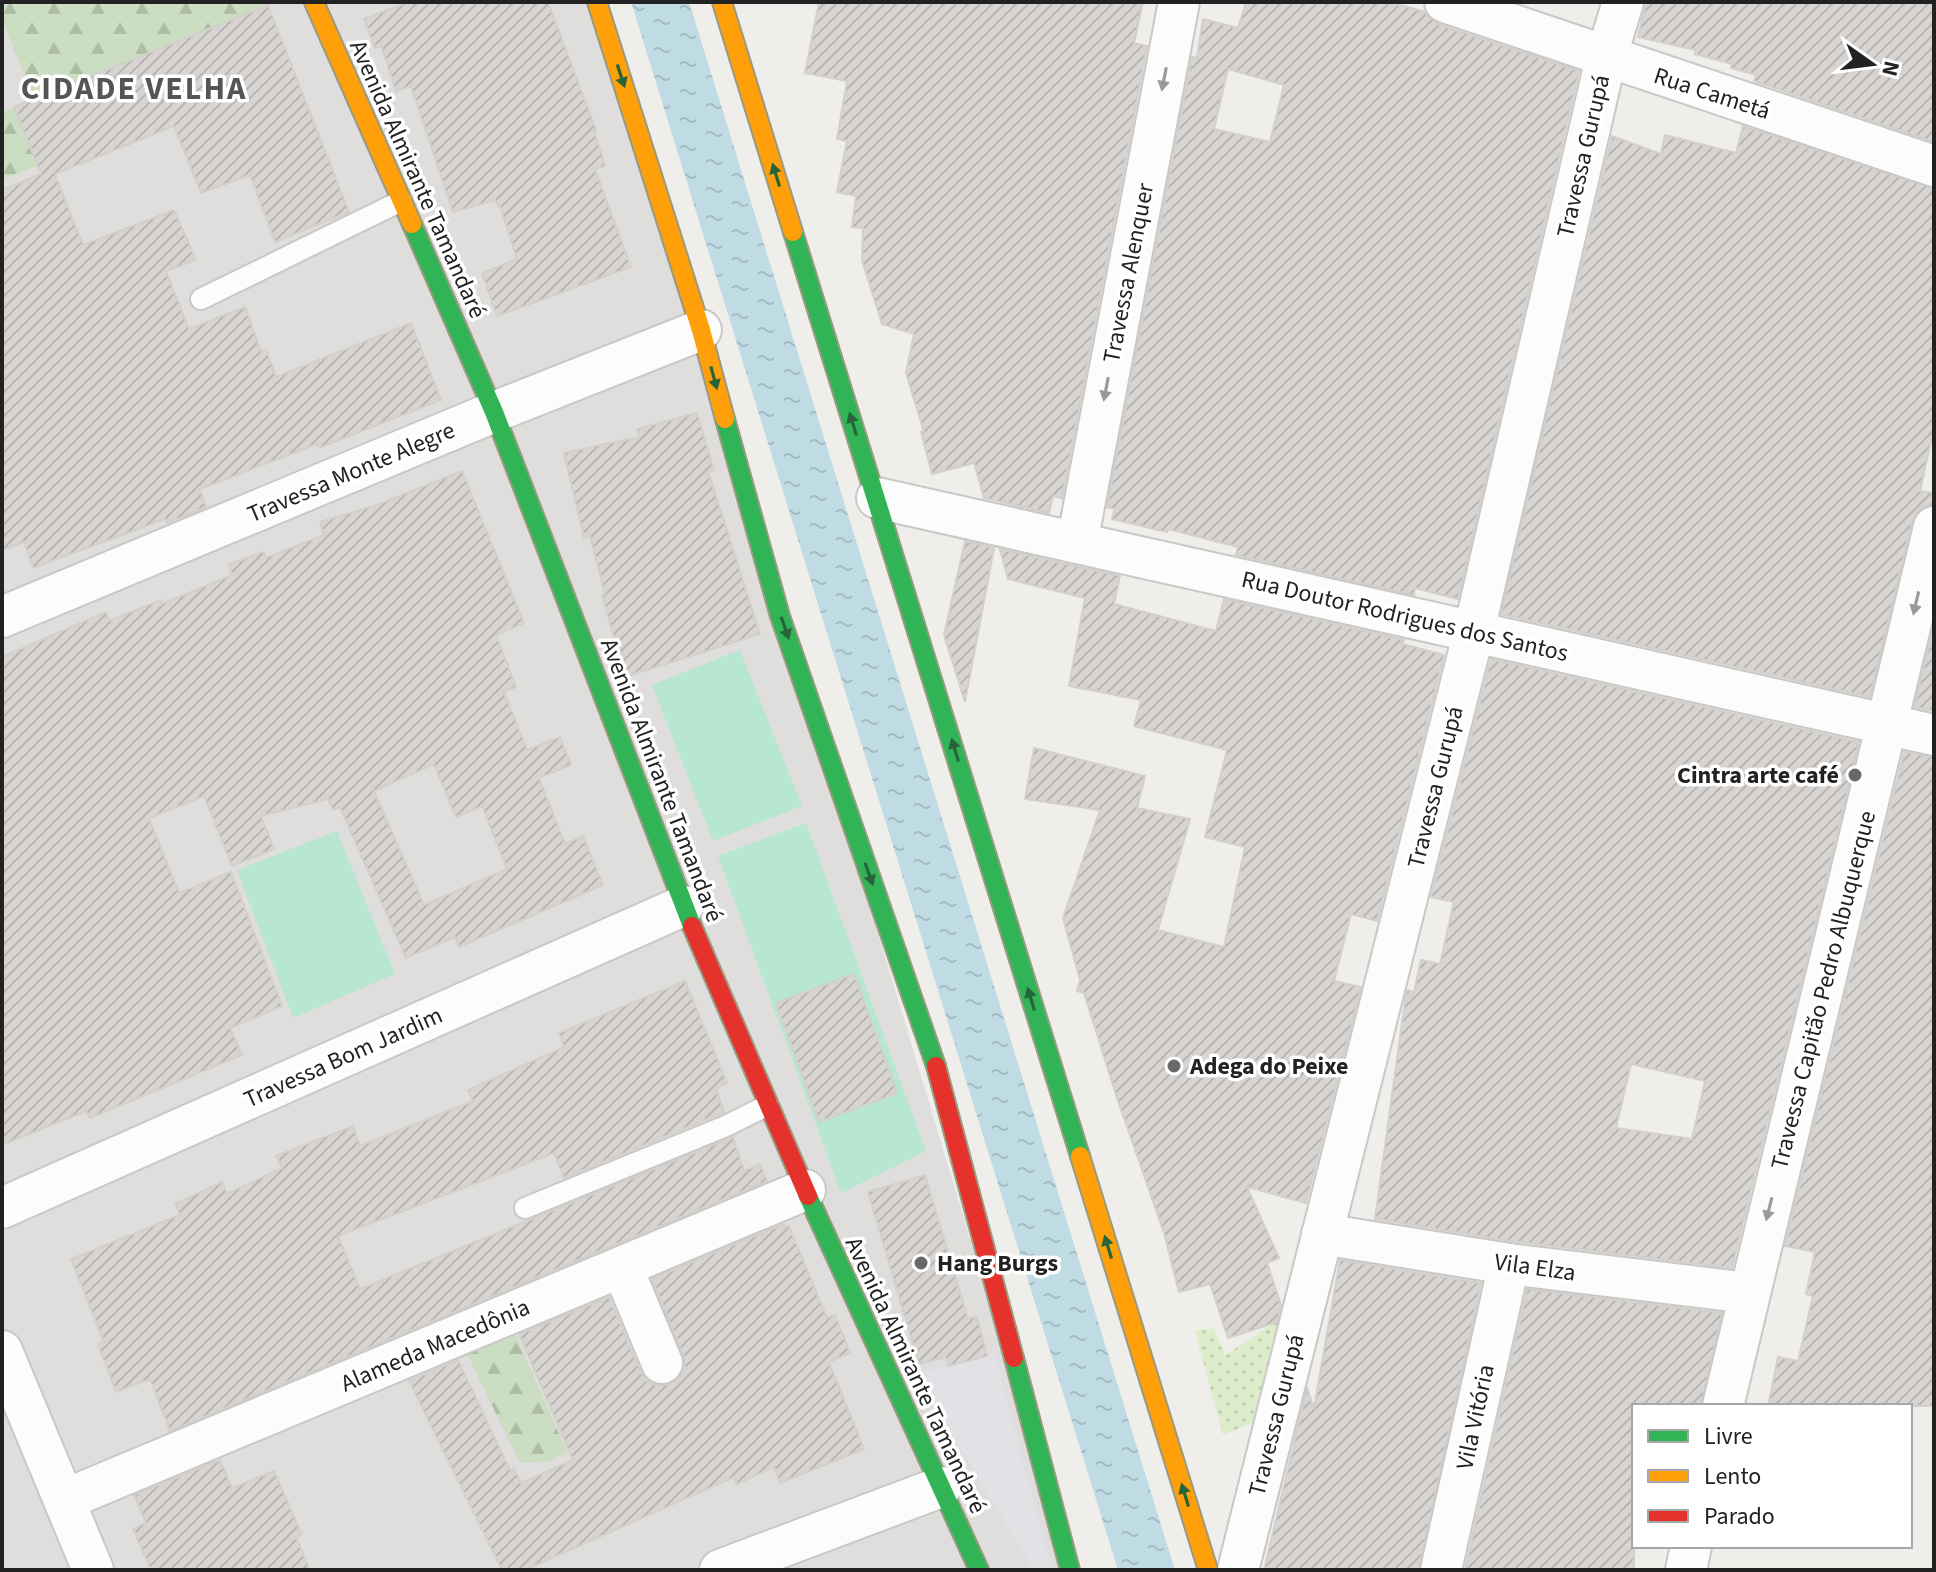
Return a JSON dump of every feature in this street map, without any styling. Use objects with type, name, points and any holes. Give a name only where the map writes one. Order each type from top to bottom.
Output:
[{"type":"main road","name":"Avenida Almirante Tamandaré","points":[[314,2],[494,412],[683,906],[805,1190],[979,1570]]},
{"type":"main road","points":[[597,2],[701,330],[780,616],[935,1063],[1070,1570]]},
{"type":"main road","points":[[722,2],[1208,1570]]},
{"type":"street","name":"Travessa Alenquer","points":[[1077,543],[1179,2]]},
{"type":"street","name":"Rua Cametá","points":[[1445,2],[1934,166]]},
{"type":"street","name":"Travessa Gurupá","points":[[1238,1570],[1474,631],[1606,58],[1623,2]]},
{"type":"street","name":"Travessa Monte Alegre","points":[[2,617],[494,412],[701,330]]},
{"type":"street","name":"Rua Doutor Rodrigues dos Santos","points":[[877,498],[1934,735]]},
{"type":"street","name":"Travessa Capitão Pedro Albuquerque","points":[[1723,1404],[1934,527]]},
{"type":"street","name":"Travessa Bom Jardim","points":[[2,1208],[683,906]]},
{"type":"street","name":"Alameda Macedônia","points":[[64,1500],[805,1190]]},
{"type":"street","name":"Vila Elza","points":[[1322,1234],[1509,1264],[1748,1293]]},
{"type":"street","name":"Vila Vitória","points":[[1441,1570],[1509,1264]]},
{"type":"street","points":[[622,1267],[662,1363]]},
{"type":"street","points":[[2,1351],[93,1570]]},
{"type":"street","points":[[720,1570],[941,1487]]},
{"type":"street","points":[[1686,1570],[1691,1548]]},
{"type":"lane","points":[[201,299],[401,201]]},
{"type":"lane","points":[[525,1208],[726,1126],[768,1105]]},
{"type":"shaded area","points":[[2,2],[597,2],[1070,1570],[2,1570]]},
{"type":"shaded area","points":[[994,1354],[1052,1570],[1034,1570],[916,1374]]},
{"type":"green space","points":[[2,2],[266,2],[268,5],[34,99],[2,19]]},
{"type":"green space","points":[[15,108],[38,166],[2,179],[2,112]]},
{"type":"green space","points":[[740,650],[802,806],[713,841],[652,685]]},
{"type":"green space","points":[[806,823],[926,1151],[841,1193],[718,856]]},
{"type":"green space","points":[[337,831],[395,974],[293,1018],[237,870]]},
{"type":"green space","points":[[1282,1318],[1261,1419],[1223,1435],[1195,1331],[1214,1328],[1225,1355]]},
{"type":"green space","points":[[513,1329],[567,1452],[549,1462],[520,1463],[466,1352]]},
{"type":"water","points":[[631,2],[689,2],[1175,1570],[1118,1570]]},
{"type":"building","points":[[408,2],[548,2],[596,130],[605,166],[595,169],[631,267],[497,316],[482,273],[517,259],[500,206],[495,200],[453,212],[411,86],[396,91],[381,46],[375,48],[364,19]]},
{"type":"building","points":[[819,2],[1143,2],[1134,43],[1147,46],[1062,498],[1053,496],[1049,513],[984,498],[974,463],[932,474],[921,432],[924,432],[906,373],[914,334],[882,324],[862,260],[863,228],[852,227],[856,196],[837,192],[847,141],[837,139],[847,81],[805,73]]},
{"type":"building","points":[[1246,2],[1390,2],[1425,12],[1438,24],[1579,71],[1458,599],[1415,588],[1414,595],[1236,555],[1238,547],[1112,519],[1115,509],[1107,507],[1192,57],[1197,58],[1203,19],[1238,28]],"holes":[[[1228,69],[1284,85],[1270,142],[1214,129]]]},
{"type":"building","points":[[1646,2],[1934,2],[1934,142],[1754,81],[1756,75],[1731,68],[1732,64],[1695,54],[1696,50],[1638,37]]},
{"type":"building","points":[[268,5],[349,212],[275,242],[250,175],[201,193],[174,126],[55,174],[83,245],[174,210],[196,260],[166,271],[189,329],[245,307],[261,351],[266,349],[276,377],[411,323],[441,400],[319,448],[317,444],[200,489],[206,507],[33,568],[24,542],[2,550],[2,190],[41,174],[14,107]]},
{"type":"building","points":[[1743,126],[1934,188],[1934,428],[1920,491],[1934,493],[1934,505],[1918,511],[1912,522],[1870,697],[1501,614],[1612,136],[1661,154],[1665,135],[1736,153]]},
{"type":"building","points":[[697,413],[714,470],[708,471],[760,634],[625,677],[602,595],[605,594],[590,536],[584,538],[564,453],[639,437],[637,429]]},
{"type":"building","points":[[462,471],[524,623],[496,635],[516,687],[504,692],[527,750],[560,737],[571,765],[539,778],[565,844],[583,836],[603,885],[459,947],[455,937],[406,958],[340,807],[333,810],[328,799],[261,816],[274,849],[232,866],[204,796],[149,818],[179,893],[231,872],[282,1006],[230,1028],[242,1055],[90,1118],[86,1111],[2,1145],[2,657],[106,612],[109,621],[161,600],[162,604],[232,575],[228,564],[264,552],[266,558],[324,535],[320,522],[377,505]],"holes":[[[434,764],[456,817],[482,806],[507,869],[424,905],[374,791]]]},
{"type":"building","points":[[965,541],[994,548],[965,702],[944,635]]},
{"type":"building","points":[[1000,549],[1120,576],[1114,604],[1216,631],[1224,599],[1404,640],[1402,644],[1444,655],[1377,921],[1351,914],[1334,981],[1361,987],[1306,1203],[1247,1187],[1279,1258],[1267,1263],[1281,1305],[1277,1322],[1228,1338],[1210,1284],[1179,1292],[1164,1233],[1084,993],[1077,991],[1080,980],[1063,918],[1100,810],[1025,799],[1034,748],[1145,776],[1137,808],[1190,819],[1158,930],[1224,947],[1245,847],[1205,837],[1227,750],[1134,726],[1141,700],[1069,686],[1085,598],[1008,579]]},
{"type":"building","points":[[1934,626],[1934,711],[1914,707]]},
{"type":"building","points":[[1491,659],[1859,742],[1732,1268],[1512,1241],[1375,1219],[1406,994],[1407,990],[1414,992],[1421,960],[1440,964],[1454,902],[1431,897]],"holes":[[[1631,1064],[1705,1081],[1692,1139],[1616,1128]]]},
{"type":"building","points":[[1904,752],[1934,757],[1934,1406],[1769,1402],[1778,1357],[1798,1361],[1813,1296],[1806,1294],[1815,1252],[1785,1246]]},
{"type":"building","points":[[854,974],[897,1093],[819,1122],[776,1003]]},
{"type":"building","points":[[685,981],[727,1083],[716,1088],[724,1112],[564,1178],[554,1153],[338,1236],[360,1289],[733,1137],[744,1171],[760,1164],[767,1181],[170,1431],[150,1379],[116,1392],[98,1344],[104,1342],[71,1259],[180,1215],[175,1204],[222,1182],[227,1194],[282,1168],[276,1156],[353,1126],[360,1146],[473,1101],[468,1090],[564,1047],[559,1033]]},
{"type":"building","name":"Hang Burgs","points":[[925,1175],[968,1319],[977,1317],[987,1356],[948,1366],[946,1357],[919,1364],[868,1192]]},
{"type":"building","points":[[784,1224],[785,1228],[789,1226],[827,1318],[835,1315],[850,1353],[829,1362],[864,1449],[780,1483],[774,1467],[737,1484],[734,1477],[525,1570],[502,1570],[409,1381],[458,1360],[510,1470],[514,1468],[521,1483],[573,1460],[519,1334],[609,1297],[641,1373],[647,1381],[658,1386],[670,1384],[681,1376],[685,1367],[683,1355],[652,1279]]},
{"type":"building","points":[[1340,1260],[1481,1283],[1419,1570],[1264,1570],[1307,1388],[1314,1408]]},
{"type":"building","points":[[1527,1289],[1722,1313],[1701,1404],[1632,1404],[1634,1570],[1465,1570]]},
{"type":"building","points":[[220,1460],[232,1488],[274,1471],[302,1535],[296,1537],[310,1570],[151,1570],[133,1529],[146,1523],[134,1495]]},
{"type":"traffic: fast","points":[[412,224],[494,412],[692,926]]},
{"type":"traffic: fast","points":[[793,232],[1080,1156]]},
{"type":"traffic: fast","points":[[725,419],[780,616],[936,1066]]},
{"type":"traffic: fast","points":[[808,1196],[979,1570]]},
{"type":"traffic: fast","points":[[1014,1358],[1070,1570]]},
{"type":"traffic: slow","points":[[314,2],[412,224]]},
{"type":"traffic: slow","points":[[597,2],[701,330],[725,419]]},
{"type":"traffic: slow","points":[[722,2],[793,232]]},
{"type":"traffic: slow","points":[[1080,1156],[1208,1570]]},
{"type":"traffic: jam","points":[[692,926],[808,1196]]},
{"type":"traffic: jam","points":[[936,1066],[1014,1358]]},
{"type":"place","name":"Cintra arte café","points":[[1855,775]]},
{"type":"place","name":"Adega do Peixe","points":[[1174,1066]]},
{"type":"place","name":"Hang Burgs","points":[[921,1263]]},
{"type":"district","name":"CIDADE VELHA","points":[[134,88]]}]
